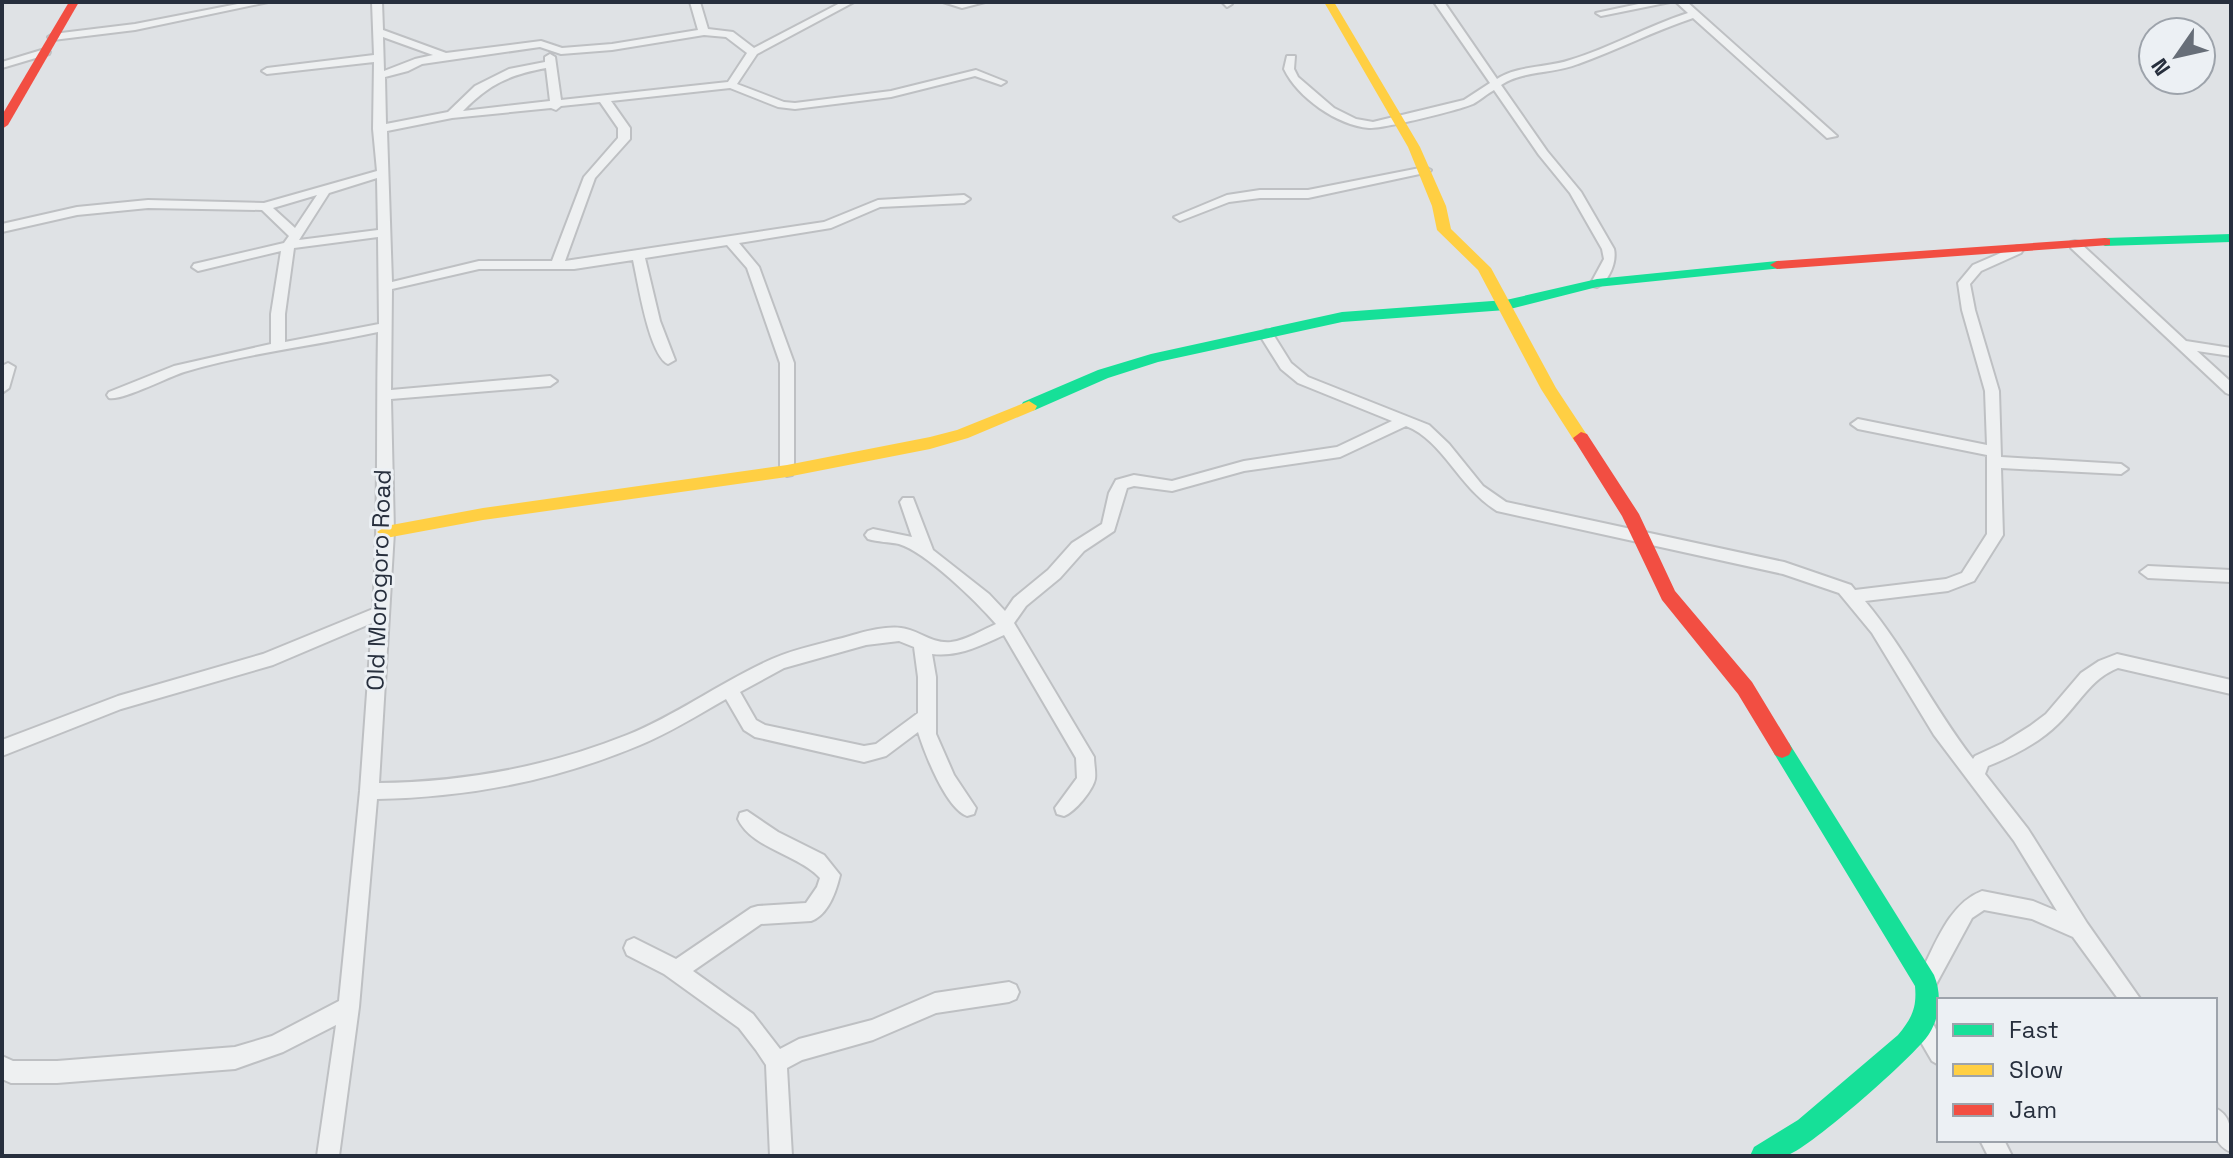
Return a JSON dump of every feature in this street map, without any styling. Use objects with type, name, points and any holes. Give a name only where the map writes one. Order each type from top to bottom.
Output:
[{"type":"main road","points":[[2,125],[74,2]]},
{"type":"main road","points":[[1329,2],[1425,170],[1442,207],[1444,230],[1484,268],[1549,389],[1621,499],[1668,595],[1745,688],[1926,983],[1928,1003],[1921,1025],[1906,1043],[1830,1111],[1763,1156]]},
{"type":"main road","points":[[386,532],[483,514],[787,471],[951,437],[1103,374],[1180,351],[1342,317],[1506,305],[1597,283],[1821,261],[2231,238]]},
{"type":"street","points":[[2,65],[49,45],[208,8],[263,2]]},
{"type":"street","name":"Old Morogoro Road","points":[[328,1156],[349,1007],[369,791],[386,532],[383,395],[386,287],[377,2]]},
{"type":"street","points":[[695,2],[704,32]]},
{"type":"street","points":[[731,85],[753,52],[849,2]]},
{"type":"street","points":[[948,2],[962,5],[980,2]]},
{"type":"street","points":[[1439,2],[1543,153],[1575,192],[1608,249],[1610,259],[1597,283]]},
{"type":"street","points":[[1601,13],[1665,2]]},
{"type":"street","points":[[1681,2],[1831,136]]},
{"type":"street","points":[[1291,58],[1289,69],[1294,79],[1330,110],[1362,125],[1397,120],[1468,102],[1514,74],[1573,63],[1591,53],[1696,14]]},
{"type":"street","points":[[378,32],[445,56]]},
{"type":"street","points":[[378,76],[404,69],[415,62],[445,56],[541,44],[561,51],[612,47],[704,32],[729,34],[753,52]]},
{"type":"street","points":[[549,47],[556,107]]},
{"type":"street","points":[[267,71],[378,58]]},
{"type":"street","points":[[452,115],[479,88],[513,71],[551,64]]},
{"type":"street","points":[[379,129],[452,115],[556,107],[731,85],[782,105],[795,106],[891,94],[976,73],[1001,82]]},
{"type":"street","points":[[557,265],[590,177],[619,147],[626,133],[605,101]]},
{"type":"street","points":[[1180,217],[1227,199],[1260,194],[1308,194],[1425,170]]},
{"type":"street","points":[[2,228],[77,211],[148,204],[265,207],[381,173]]},
{"type":"street","points":[[278,346],[278,314],[292,241],[330,187]]},
{"type":"street","points":[[386,287],[479,265],[557,265],[639,257],[827,225],[878,204],[964,199]]},
{"type":"street","points":[[265,207],[292,241]]},
{"type":"street","points":[[198,267],[292,241],[384,233]]},
{"type":"street","points":[[730,241],[753,267],[787,363],[787,471]]},
{"type":"street","points":[[2075,245],[2231,390]]},
{"type":"street","points":[[1854,596],[1935,587],[1968,577],[1995,535],[1991,502],[1993,393],[1984,352],[1965,301],[1964,283],[1977,268],[2017,250]]},
{"type":"street","points":[[639,257],[653,321],[668,360]]},
{"type":"street","points":[[114,395],[181,370],[278,346],[328,341],[384,327]]},
{"type":"street","points":[[1266,334],[1286,366],[1303,380],[1406,420],[1437,438],[1483,497],[1533,516],[1599,526],[1825,579],[1854,596],[1940,730],[2021,835],[2080,930],[2130,998]]},
{"type":"street","points":[[2180,344],[2231,352]]},
{"type":"street","points":[[2,388],[8,367]]},
{"type":"street","points":[[383,395],[550,381]]},
{"type":"street","points":[[369,791],[434,790],[503,780],[574,762],[636,739],[779,663],[866,638],[900,634],[930,647],[949,649],[966,645],[1006,624],[1020,602],[1037,591],[1078,547],[1109,527],[1118,487],[1124,482],[1132,480],[1160,487],[1172,486],[1244,466],[1340,452],[1406,420]]},
{"type":"street","points":[[1858,424],[1994,457],[2121,469]]},
{"type":"street","points":[[908,502],[917,533],[929,554]]},
{"type":"street","points":[[873,535],[909,541],[929,554],[983,598],[1006,624],[1085,757],[1086,780],[1064,808]]},
{"type":"street","points":[[2148,572],[2231,576]]},
{"type":"street","points":[[2,748],[118,703],[267,660],[380,613]]},
{"type":"street","points":[[921,641],[927,734],[935,756],[967,808]]},
{"type":"street","points":[[1976,774],[1981,761],[2011,747],[2053,718],[2078,684],[2099,667],[2117,661],[2231,687]]},
{"type":"street","points":[[730,690],[750,725],[761,732],[864,754],[886,747],[927,716]]},
{"type":"street","points":[[676,971],[758,915],[811,912],[826,891],[830,875],[817,861],[771,838],[747,819]]},
{"type":"street","points":[[1926,983],[1965,911],[1982,900],[2033,910],[2080,930]]},
{"type":"street","points":[[634,948],[676,971],[746,1021],[776,1062],[781,1156]]},
{"type":"street","points":[[776,1062],[799,1050],[873,1030],[935,1003],[1009,992]]},
{"type":"street","points":[[2,1067],[11,1072],[57,1072],[235,1058],[276,1045],[349,1007]]},
{"type":"street","points":[[1921,1025],[1937,1051]]},
{"type":"street","points":[[2217,1122],[2231,1141]]},
{"type":"traffic: fast","points":[[2105,242],[2231,238]]},
{"type":"traffic: fast","points":[[1029,406],[1103,374],[1156,358],[1342,317],[1506,305],[1597,283],[1777,265]]},
{"type":"traffic: fast","points":[[1763,1156],[1807,1129],[1906,1043],[1921,1025],[1928,1003],[1926,983],[1782,749]]},
{"type":"traffic: slow","points":[[1329,2],[1414,147],[1439,206],[1444,230],[1484,268],[1549,389],[1581,438]]},
{"type":"traffic: slow","points":[[386,532],[483,514],[787,471],[930,443],[962,434],[1029,406]]},
{"type":"traffic: jam","points":[[2,125],[74,2]]},
{"type":"traffic: jam","points":[[1777,265],[2105,242]]},
{"type":"traffic: jam","points":[[1581,438],[1630,514],[1668,595],[1745,688],[1782,749]]}]
